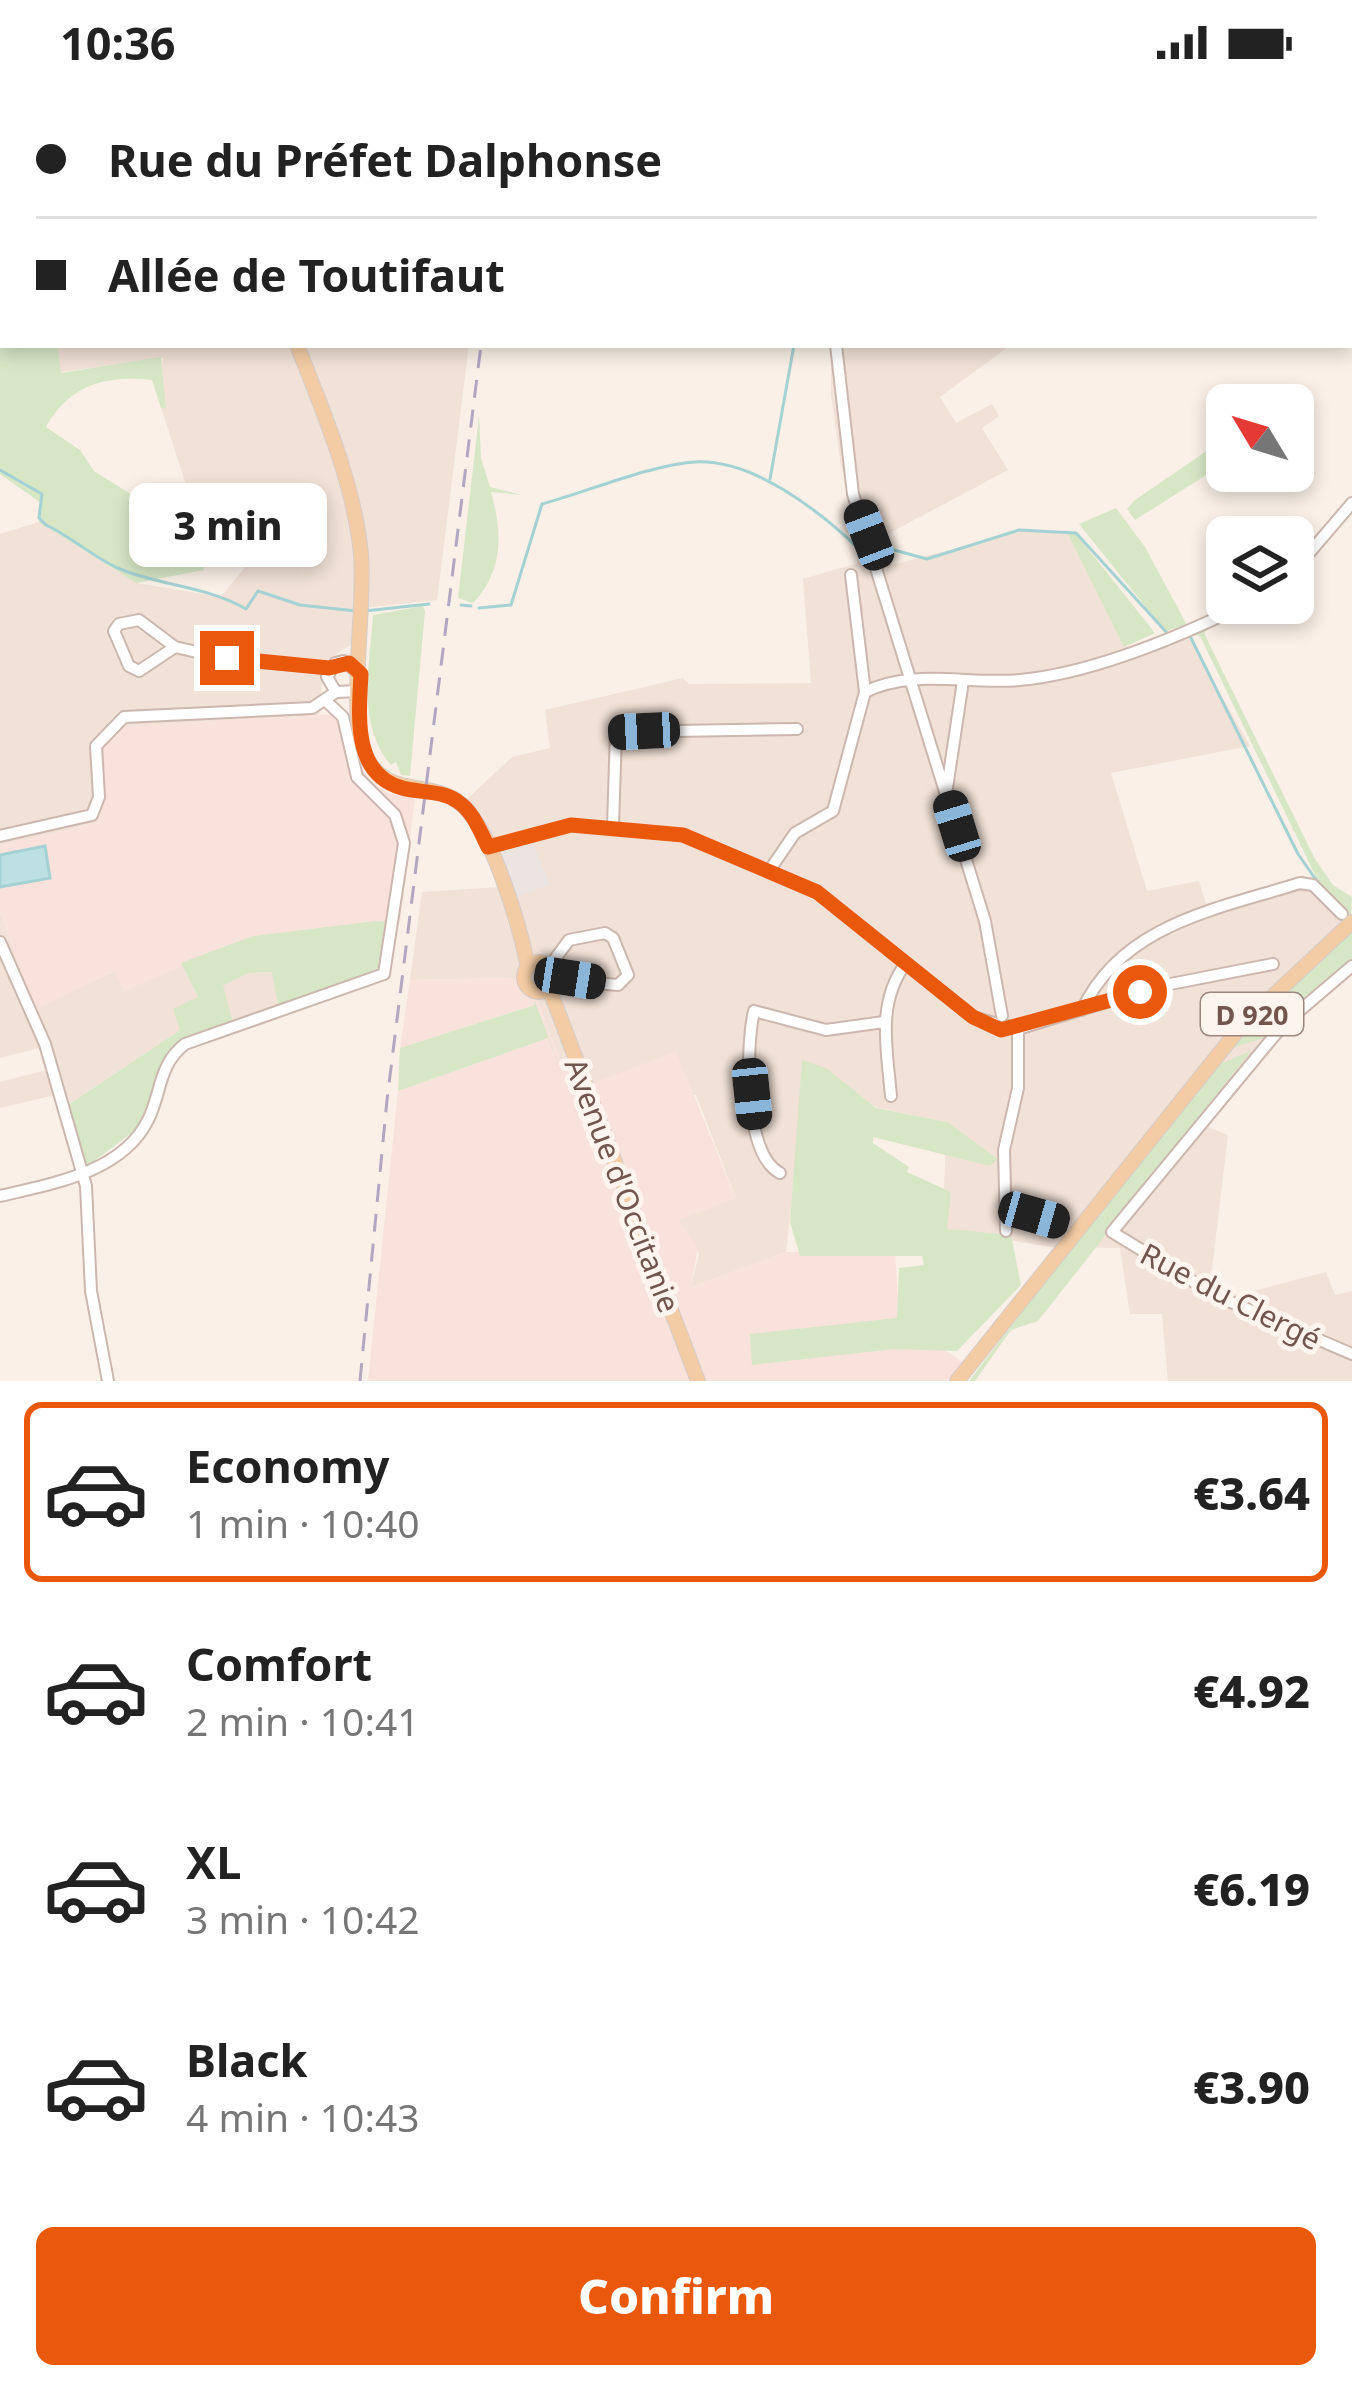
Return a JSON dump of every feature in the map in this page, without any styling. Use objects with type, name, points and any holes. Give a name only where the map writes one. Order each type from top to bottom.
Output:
[{"type":"main road","name":"Avenue d'Occitanie","points":[[298,348],[356,519],[362,601],[362,750],[371,767],[399,788],[456,800],[470,813],[488,847],[519,929],[543,976],[695,1381]]},
{"type":"main road","name":"D 920","points":[[959,1381],[1242,1025],[1347,918]]},
{"type":"main road","name":"Avenue d'Occitanie","points":[[543,976],[549,1008],[695,1381]]},
{"type":"street","points":[[836,348],[849,473],[986,921],[1019,1084],[1004,1150],[1006,1232]]},
{"type":"street","points":[[1314,547],[1352,503]]},
{"type":"street","points":[[769,872],[795,833],[833,811],[865,692],[851,575]]},
{"type":"street","points":[[175,647],[139,671],[129,666],[114,631],[119,624],[139,620],[175,647],[227,658],[329,668],[343,661],[362,638]]},
{"type":"street","points":[[865,692],[912,679],[1023,680],[1182,635],[1206,623]]},
{"type":"street","points":[[343,661],[361,674]]},
{"type":"street","points":[[0,1196],[82,1176],[144,1126],[164,1068],[181,1047],[384,974],[404,843],[395,815],[357,777],[343,717],[331,697],[329,668]]},
{"type":"street","points":[[946,791],[963,681]]},
{"type":"street","points":[[0,836],[92,815],[99,797],[96,746],[124,717],[311,708],[331,697],[360,691]]},
{"type":"street","points":[[613,826],[616,732],[797,729]]},
{"type":"street","points":[[488,847],[571,825],[683,835],[817,892],[973,1017],[1006,1024],[1273,964]]},
{"type":"street","points":[[1082,1010],[1116,962],[1156,929],[1300,883],[1313,885],[1347,918]]},
{"type":"street","points":[[605,933],[613,938],[628,975],[617,985],[543,976],[569,940],[605,933]]},
{"type":"street","points":[[0,942],[45,1044],[82,1176],[93,1304],[108,1381]]},
{"type":"street","points":[[891,1096],[884,1022],[890,992],[906,963]]},
{"type":"street","name":"Rue du Clergé","points":[[1352,966],[1284,1024],[1112,1232],[1250,1313],[1352,1354]]},
{"type":"street","points":[[780,1173],[768,1166],[758,1145],[748,1036],[758,1009],[826,1030],[884,1022]]},
{"type":"street","points":[[1008,1207],[1061,1223]]},
{"type":"shaded area","points":[[12,348],[469,348],[437,600],[352,609],[352,644],[324,662],[319,715],[127,726],[100,748],[101,814],[89,825],[0,845],[0,534],[39,522],[136,583],[221,597],[244,568],[203,538],[160,404],[163,358],[61,372]]},
{"type":"shaded area","points":[[831,348],[1007,348],[940,397],[956,423],[992,404],[999,416],[982,428],[1008,470],[882,537],[892,565],[1023,531],[1070,533],[1126,647],[1185,631],[1250,746],[1111,773],[1147,891],[1199,881],[1206,904],[1304,875],[1352,924],[1352,974],[1300,1015],[1208,1127],[1228,1135],[1211,1277],[1237,1295],[1326,1272],[1335,1295],[1352,1291],[1352,1381],[1168,1381],[1162,1314],[1130,1314],[1120,1248],[1050,1247],[942,1229],[947,1122],[878,1108],[816,1070],[806,1070],[786,1252],[691,1287],[699,1254],[677,1220],[736,1198],[696,1095],[573,1091],[538,1003],[515,978],[410,980],[422,892],[512,886],[518,896],[482,815],[467,799],[512,757],[550,748],[545,710],[683,678],[689,684],[811,683],[803,579],[868,560],[841,466],[831,395]]},
{"type":"shaded area","points":[[352,713],[357,761],[370,781],[389,794],[415,798],[400,922],[253,936],[125,991],[113,971],[35,1010],[0,912],[0,845],[89,825],[101,814],[100,747],[127,726]]},
{"type":"shaded area","points":[[531,839],[550,884],[518,897],[497,851]]},
{"type":"shaded area","points":[[0,912],[35,1009],[114,971],[125,991],[181,963],[198,997],[180,1030],[68,1105],[66,1095],[55,1095],[0,1108],[0,1082],[50,1069],[43,1047],[0,1058]]},
{"type":"shaded area","points":[[273,972],[279,1011],[234,1027],[222,985],[249,973]]},
{"type":"shaded area","points":[[515,978],[538,1003],[573,1091],[676,1051],[736,1199],[678,1220],[698,1247],[691,1287],[786,1252],[895,1251],[899,1317],[962,1362],[948,1381],[368,1381],[398,1091],[548,1038],[535,1005],[400,1048],[410,980]]},
{"type":"green space","points":[[0,348],[57,348],[61,373],[161,357],[166,408],[161,408],[152,380],[119,379],[78,392],[46,427],[80,450],[94,471],[196,535],[204,570],[136,583],[39,522],[41,503],[0,474]]},
{"type":"green space","points":[[479,416],[481,458],[490,487],[522,495],[491,492],[498,551],[490,578],[473,603],[458,598]]},
{"type":"green space","points":[[1206,451],[1206,475],[1135,520],[1127,509]]},
{"type":"green space","points":[[1116,508],[1145,547],[1187,625],[1165,631],[1079,524]]},
{"type":"green space","points":[[1068,534],[1076,534],[1155,633],[1124,647]]},
{"type":"green space","points":[[423,606],[410,776],[401,775],[396,762],[391,765],[373,732],[370,653],[373,615]]},
{"type":"green space","points":[[1215,624],[1204,633],[1315,859],[1333,885],[1352,897],[1351,916],[1313,881],[1287,882],[1316,877],[1200,636],[1191,634]]},
{"type":"green space","points":[[389,922],[383,969],[376,977],[279,1011],[272,972],[249,973],[223,985],[234,1027],[181,1044],[141,1126],[85,1168],[68,1105],[180,1030],[173,1009],[198,997],[181,963],[253,936]]},
{"type":"green space","points":[[1352,928],[1352,962],[1267,1037],[1232,1048]]},
{"type":"green space","points":[[534,999],[560,1068],[548,1038],[398,1091],[400,1048],[535,1005]]},
{"type":"green space","points":[[1251,1051],[1038,1321],[1011,1330],[975,1381],[969,1381],[1148,1148],[1220,1064]]},
{"type":"green space","points":[[802,1060],[826,1068],[876,1108],[947,1122],[998,1159],[990,1166],[873,1137],[873,1143],[909,1167],[907,1172],[951,1192],[947,1229],[1011,1235],[1021,1285],[957,1351],[894,1349],[752,1365],[750,1334],[897,1318],[899,1268],[924,1265],[922,1256],[800,1256],[790,1222]]},
{"type":"water","points":[[45,846],[50,878],[0,887],[0,855]]},
{"type":"waterway","points":[[770,479],[793,348]]},
{"type":"waterway","points":[[479,608],[511,605],[542,504],[677,464],[717,463],[761,478],[804,503],[857,547],[862,545]]},
{"type":"waterway","points":[[0,470],[42,494],[39,518],[46,525],[120,569],[217,596],[246,609],[258,591],[300,605],[356,611]]},
{"type":"waterway","points":[[872,544],[927,559],[1019,530],[1076,533],[1168,634]]},
{"type":"waterway","points":[[365,611],[429,604]]},
{"type":"waterway","points":[[461,605],[471,606]]},
{"type":"waterway","points":[[1190,636],[1298,854],[1321,887]]},
{"type":"railway","points":[[360,1381],[387,1100],[481,348]]},
{"type":"route","points":[[227,658],[329,668],[343,661],[356,668],[361,674],[362,750],[371,767],[399,788],[456,800],[470,813],[488,847],[571,825],[683,835],[817,892],[973,1017],[1001,1030],[1050,1021],[1140,992]]}]
